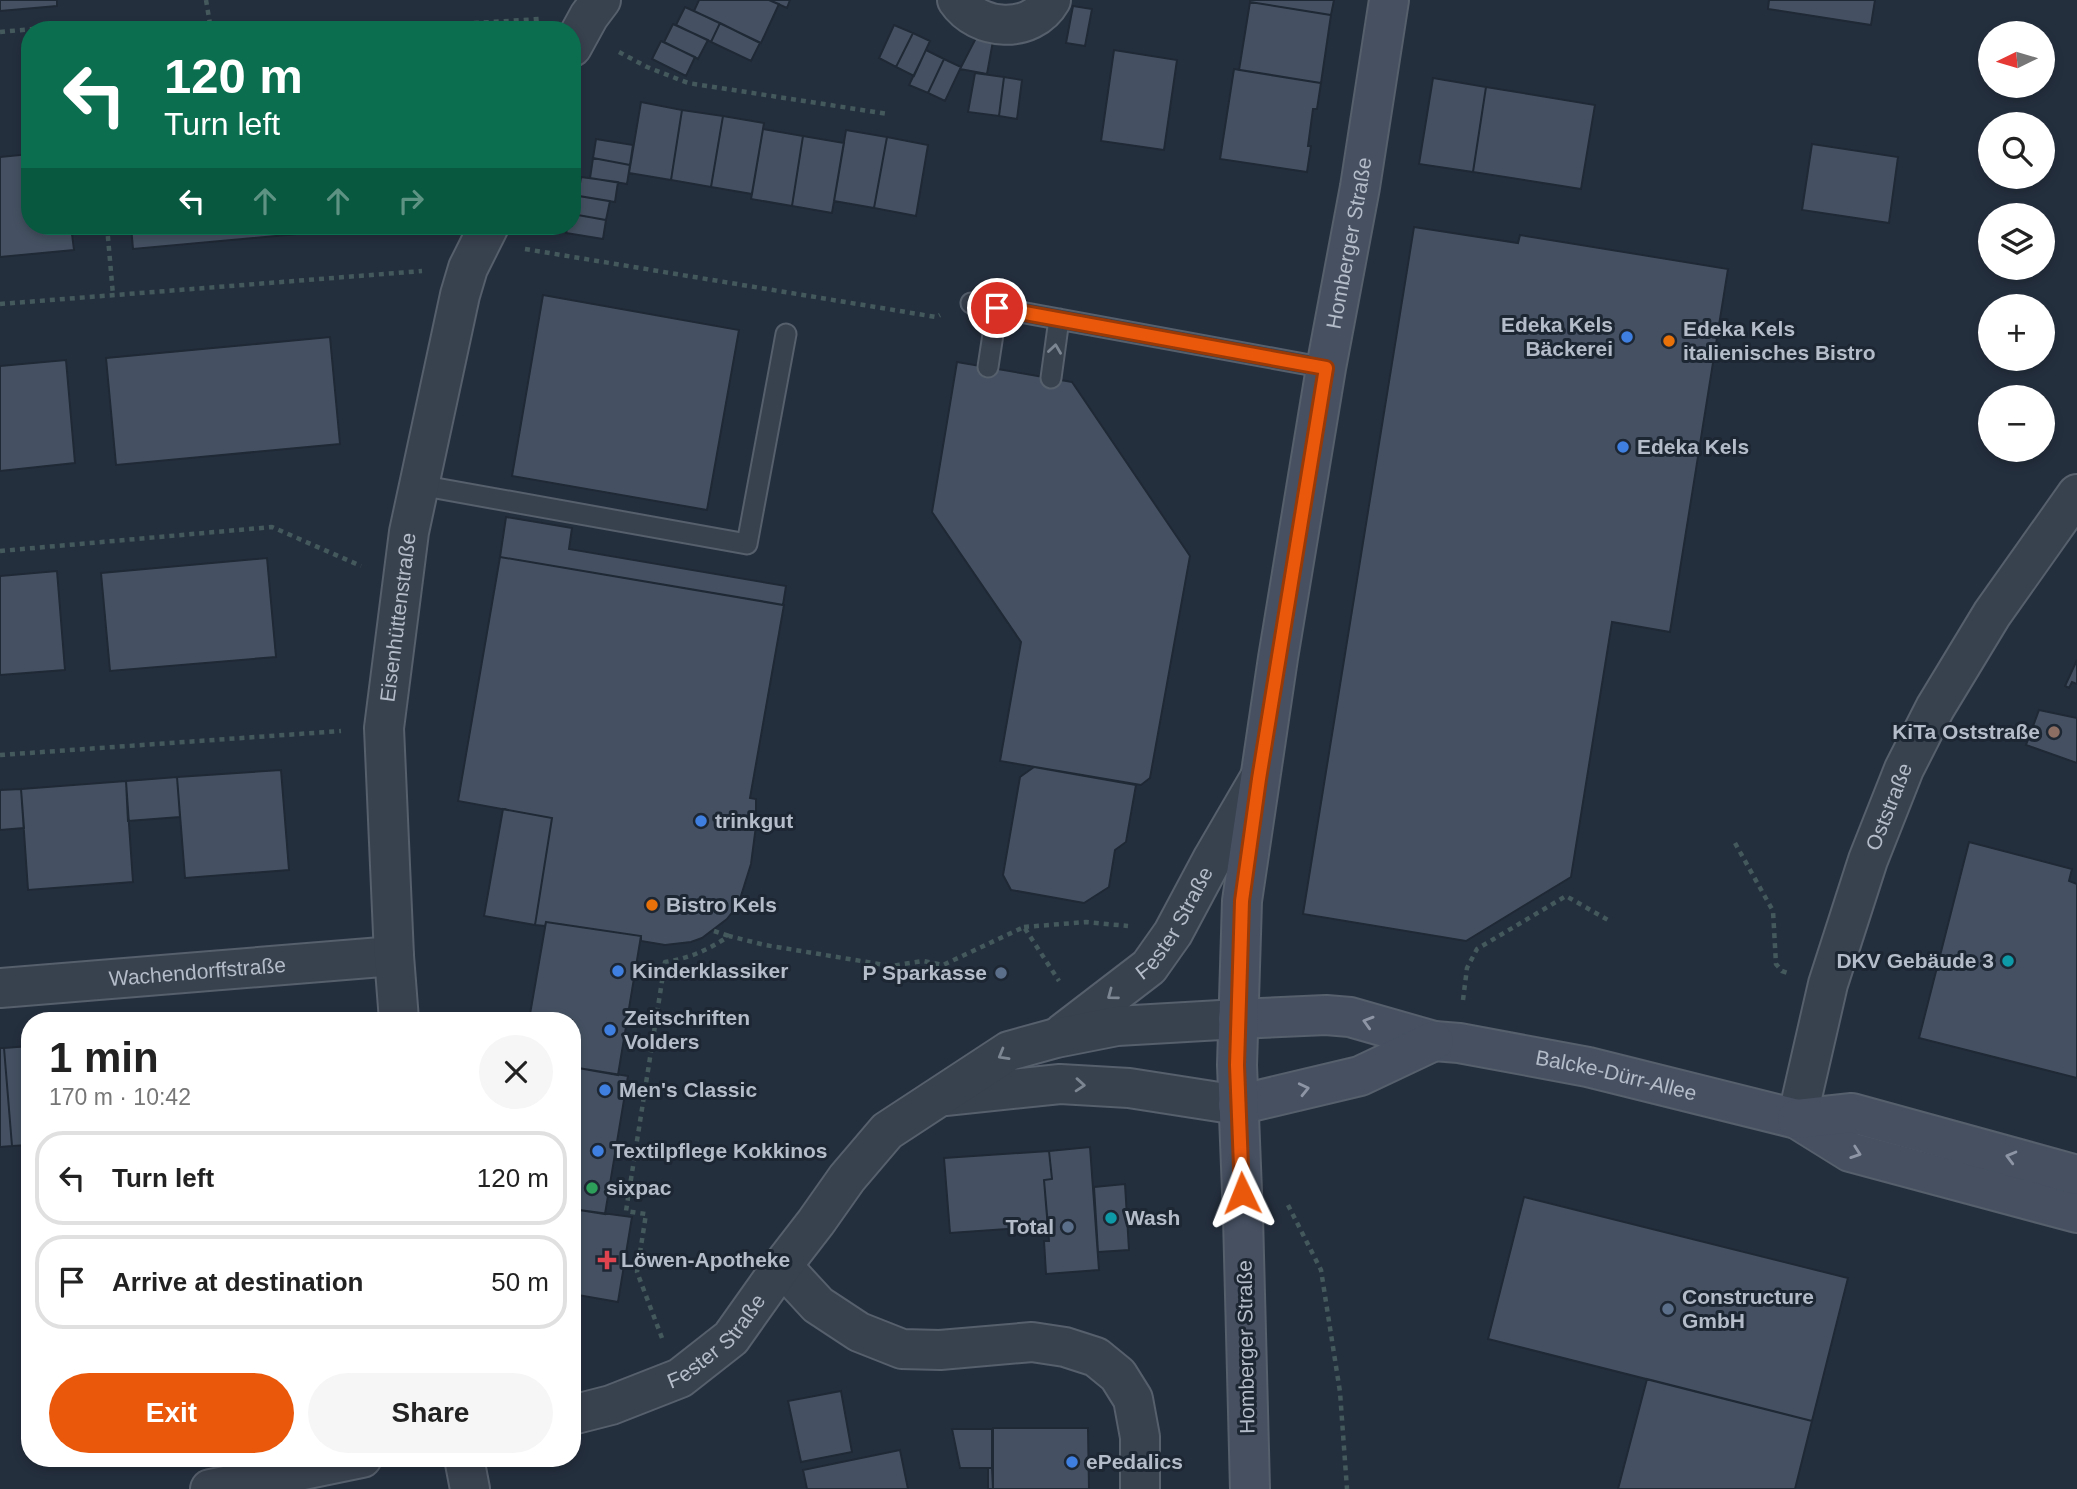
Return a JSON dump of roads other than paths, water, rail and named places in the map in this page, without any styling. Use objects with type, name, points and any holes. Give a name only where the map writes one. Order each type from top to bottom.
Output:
[{"type":"main road","name":"Homberger Straße","points":[[1250,1489],[1238,1105],[1242,901],[1259,779],[1326,368],[1360,187],[1390,0]]},
{"type":"main road","name":"Balcke-Dürr-Allee","points":[[1238,1019],[1326,1015],[1350,1017],[1446,1042],[1588,1067],[1797,1119],[1850,1152],[2077,1213]]},
{"type":"main road","points":[[1238,1105],[1360,1076],[1446,1042]]},
{"type":"main road","name":"Balcke-Dürr-Allee","points":[[1797,1119],[1852,1113],[2077,1175]]},
{"type":"street","points":[[957,0],[970,15],[992,25],[1010,26],[1038,15],[1051,0]]},
{"type":"street","name":"Eisenhüttenstraße","points":[[398,1012],[384,728],[409,532],[460,295],[480,245]]},
{"type":"street","name":"Oststraße","points":[[1797,1119],[1828,984],[1868,860],[1910,757],[1935,708],[1993,614],[2077,494]]},
{"type":"street","name":"Fester Straße","points":[[581,1413],[611,1405],[680,1378],[731,1338],[847,1178],[887,1131],[1009,1051],[1070,1027],[1149,967],[1173,933],[1259,779]]},
{"type":"street","name":"Wachendorffstraße","points":[[0,988],[394,956]]},
{"type":"street","name":"Fester Straße","points":[[1070,1027],[1238,1019]]},
{"type":"street","name":"Fester Straße","points":[[939,1097],[1060,1084],[1129,1088],[1238,1105]]},
{"type":"street","points":[[782,1266],[818,1305],[859,1332],[902,1349],[940,1350],[1032,1342],[1065,1347],[1096,1357],[1118,1375],[1133,1399],[1140,1437],[1140,1489]]},
{"type":"street","points":[[210,1489],[318,1467]]},
{"type":"street","points":[[466,1467],[470,1489]]},
{"type":"lane","points":[[971,303],[1326,368]]},
{"type":"lane","points":[[988,367],[997,308]]},
{"type":"lane","points":[[1051,378],[1059,319]]},
{"type":"lane","points":[[419,485],[747,544],[786,334]]},
{"type":"place","name":"Edeka Kels Bäckerei","points":[[1627,337]]},
{"type":"place","name":"Edeka Kels italienisches Bistro","points":[[1669,341]]},
{"type":"place","name":"Edeka Kels","points":[[1623,447]]},
{"type":"place","name":"KiTa Oststraße","points":[[2054,732]]},
{"type":"place","name":"trinkgut","points":[[701,821]]},
{"type":"place","name":"Bistro Kels","points":[[652,905]]},
{"type":"place","name":"DKV Gebäude 3","points":[[2008,961]]},
{"type":"place","name":"Kinderklassiker","points":[[618,971]]},
{"type":"place","name":"P Sparkasse","points":[[1001,973]]},
{"type":"place","name":"Zeitschriften Volders","points":[[610,1030]]},
{"type":"place","name":"Men's Classic","points":[[605,1090]]},
{"type":"place","name":"Textilpflege Kokkinos","points":[[598,1151]]},
{"type":"place","name":"sixpac","points":[[592,1188]]},
{"type":"place","name":"Wash","points":[[1111,1218]]},
{"type":"place","name":"Total","points":[[1068,1227]]},
{"type":"place","name":"Löwen-Apotheke","points":[[607,1260]]},
{"type":"place","name":"Constructure GmbH","points":[[1668,1309]]},
{"type":"place","name":"ePedalics","points":[[1072,1462]]}]
